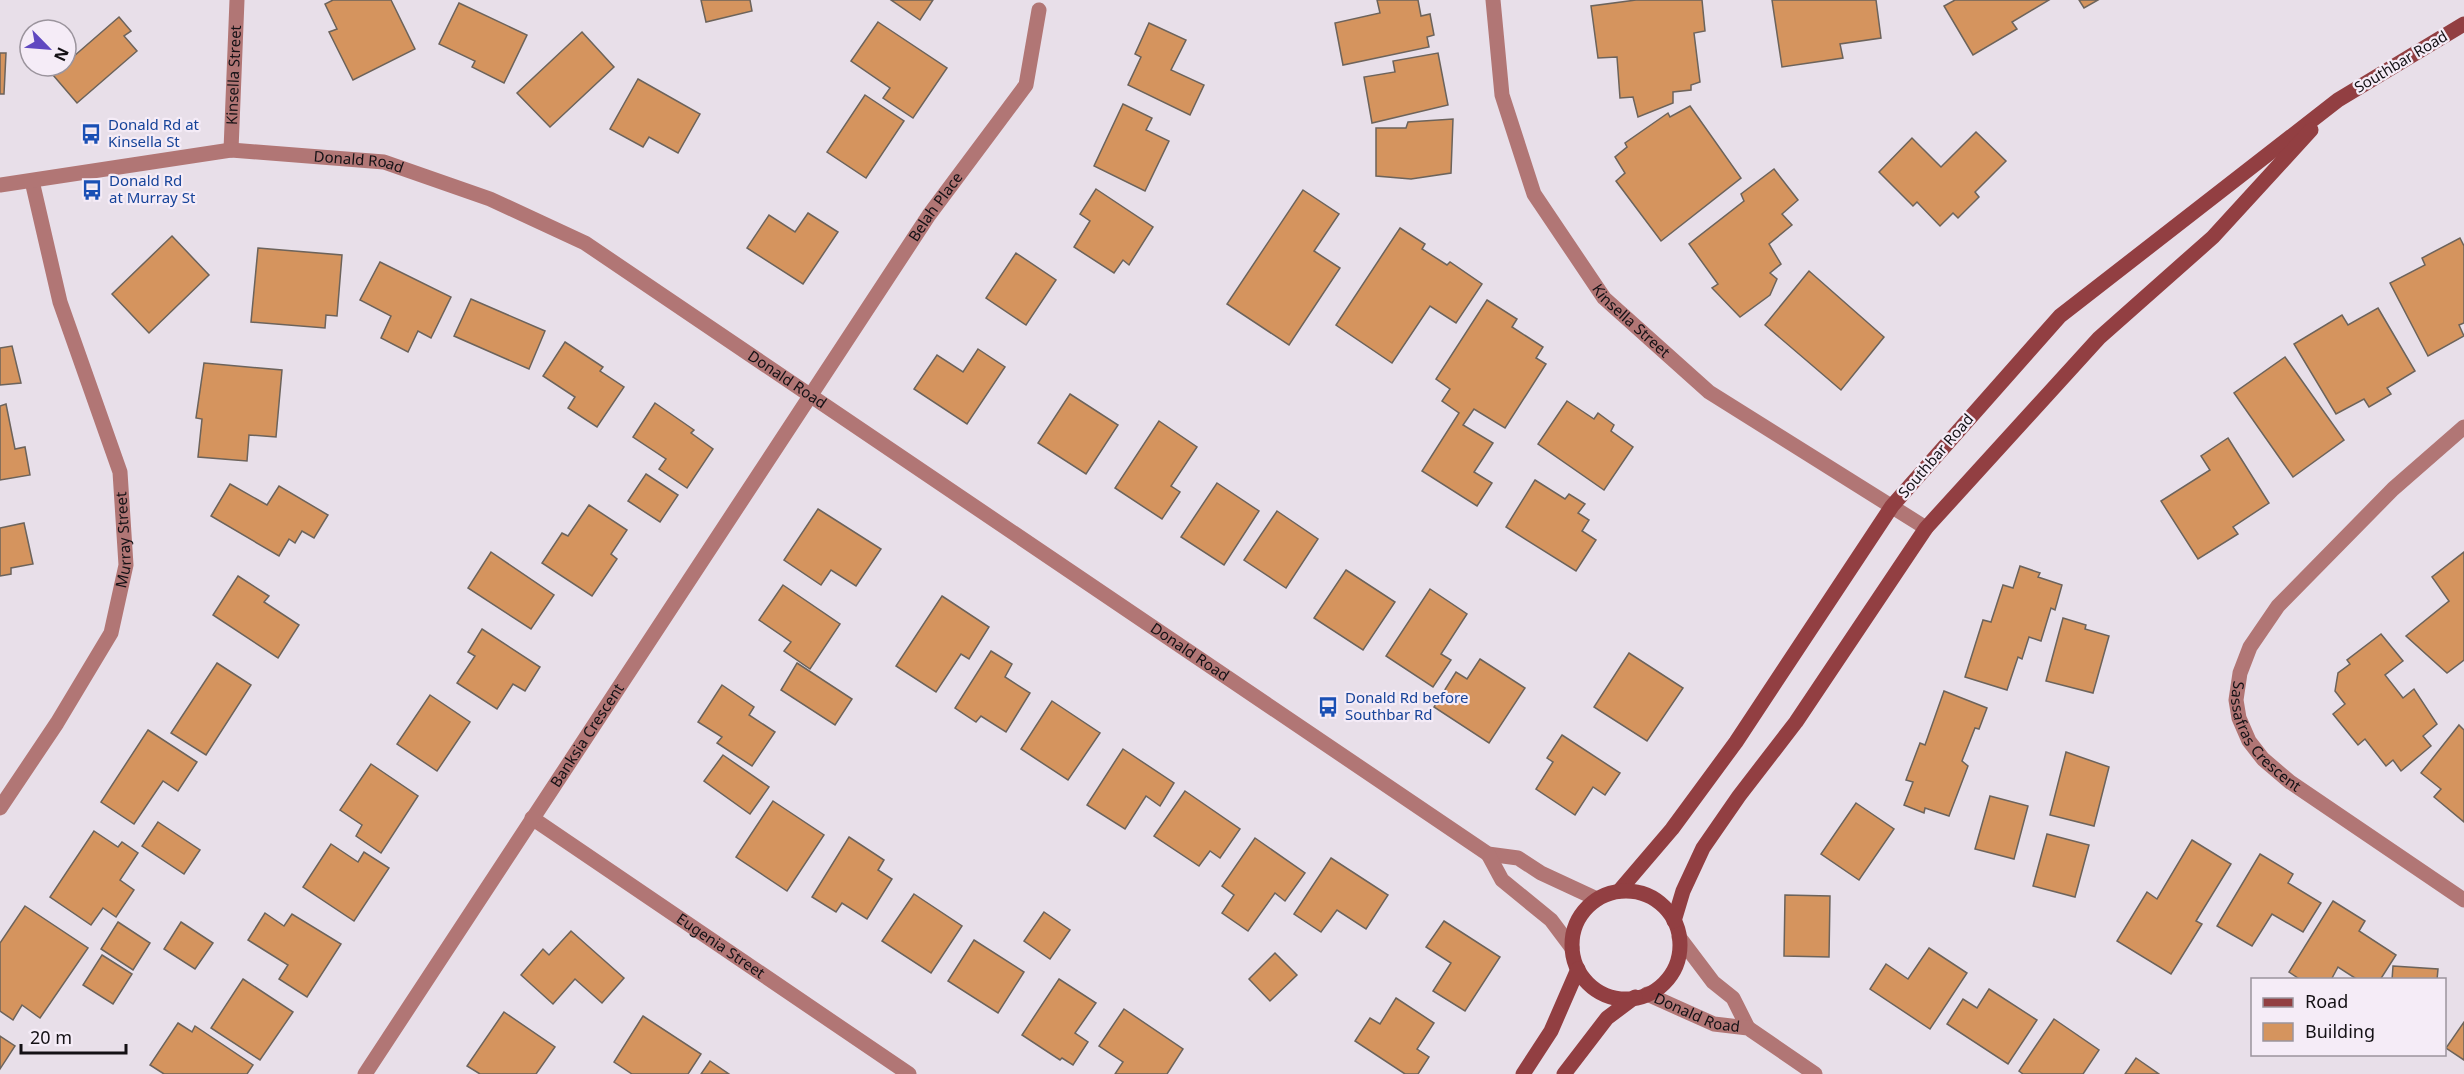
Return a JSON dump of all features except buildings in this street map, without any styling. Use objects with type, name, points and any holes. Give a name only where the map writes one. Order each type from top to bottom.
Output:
[{"type":"main road","name":"Southbar Road","points":[[1619,891],[1672,829],[1736,742],[1892,506],[2060,316],[2338,100],[2464,24]]},
{"type":"main road","name":"Southbar Road","points":[[1674,921],[1686,884],[1703,848],[1738,796],[1796,723],[1926,528],[2099,338],[2213,237],[2338,100]]},
{"type":"main road","points":[[1564,1074],[1607,1018],[1661,984],[1672,971],[1678,954],[1678,937],[1674,921],[1665,908],[1651,897],[1636,892],[1619,891],[1598,899],[1588,906],[1575,925],[1572,948],[1583,978],[1602,993],[1624,998],[1641,996]]},
{"type":"main road","points":[[1523,1074],[1551,1031],[1578,969]]},
{"type":"street","name":"Kinsella Street","points":[[231,150],[237,0]]},
{"type":"street","name":"Kinsella Street","points":[[1493,0],[1502,95],[1534,194],[1604,297],[1710,392],[1830,470],[1926,528]]},
{"type":"street","name":"Belah Place","points":[[811,397],[929,215],[1026,85],[1039,10]]},
{"type":"street","name":"Donald Road","points":[[0,185],[231,150],[384,162],[490,199],[585,243],[1488,854],[1518,858],[1541,873],[1598,899]]},
{"type":"street","name":"Murray Street","points":[[0,808],[57,723],[111,633],[126,565],[120,472],[60,302],[32,181]]},
{"type":"street","name":"Banksia Crescent","points":[[365,1074],[811,397]]},
{"type":"street","name":"Sassafras Crescent","points":[[2464,427],[2393,489],[2278,606],[2250,647],[2240,673],[2236,700],[2239,718],[2248,741],[2263,759],[2290,782],[2464,900]]},
{"type":"street","name":"Eugenia Street","points":[[532,818],[909,1074]]},
{"type":"street","name":"Donald Road","points":[[1488,854],[1502,880],[1551,920],[1572,948]]},
{"type":"street","name":"Donald Road","points":[[1678,937],[1713,982],[1733,998],[1748,1028]]},
{"type":"street","name":"Donald Road","points":[[1641,996],[1679,1006],[1714,1024],[1748,1028],[1815,1074]]},
{"type":"place","name":"Donald Rd at Kinsella St","points":[[91,134]]},
{"type":"place","name":"Donald Rd at Murray St","points":[[92,190]]},
{"type":"place","name":"Donald Rd before Southbar Rd","points":[[1328,707]]}]
